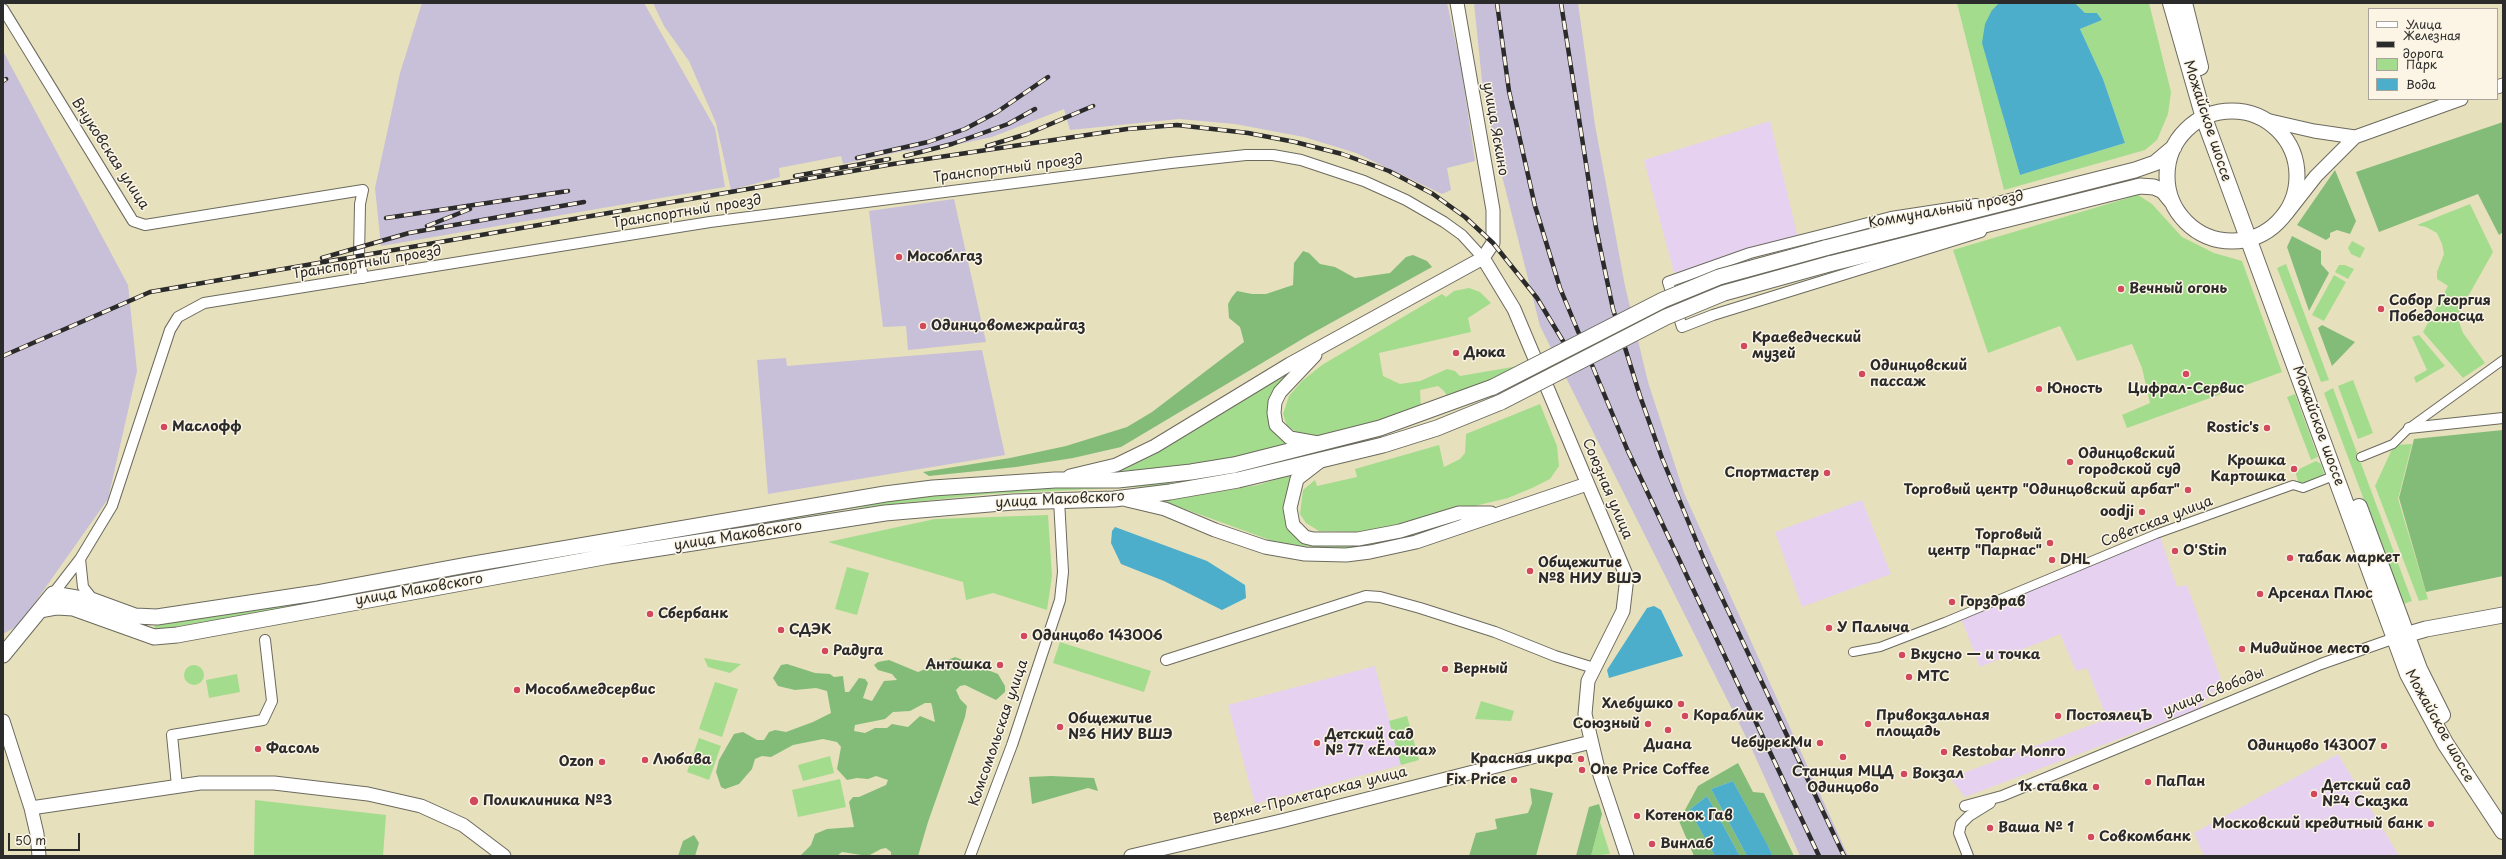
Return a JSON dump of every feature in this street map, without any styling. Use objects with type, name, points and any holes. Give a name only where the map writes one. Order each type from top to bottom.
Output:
[{"type":"main road","name":"Можайское шоссе","points":[[2171,3],[2209,116],[2401,637],[2408,674],[2462,771],[2503,831]]},
{"type":"main road","name":"Можайское шоссе","points":[[2184,3],[2209,116]]},
{"type":"main road","points":[[2174,146],[2167,174],[2173,203],[2183,219],[2198,232],[2216,239],[2235,241],[2253,237],[2272,228],[2287,212],[2294,197],[2298,179],[2296,162],[2290,145],[2280,131],[2266,120],[2238,111],[2209,116]]},
{"type":"main road","name":"Коммунальный проезд","points":[[2002,203],[2155,163],[2174,146],[2183,133],[2209,116]]},
{"type":"main road","name":"Коммунальный проезд","points":[[2028,215],[2148,186],[2163,192],[2173,203]]},
{"type":"main road","name":"улица Маковского","points":[[53,594],[94,601],[135,616],[157,617],[316,593],[467,565],[885,494],[933,488],[1054,480],[1118,480],[1191,472],[1234,465],[1380,428],[1494,387],[1663,300],[1719,277],[1824,248],[2002,203]]},
{"type":"main road","name":"улица Маковского","points":[[41,610],[57,607],[73,608],[154,637],[177,635],[609,556],[885,513],[1013,502],[1114,499],[1170,492],[1238,480],[1383,445],[1431,430],[1501,402],[1666,317],[1724,294],[1829,264],[2028,215]]},
{"type":"main road","name":"Можайское шоссе","points":[[2253,237],[2336,475],[2401,637],[2438,707],[2472,765],[2503,812]]},
{"type":"main road","points":[[3,655],[53,594]]},
{"type":"main road","points":[[2401,637],[2503,615]]},
{"type":"street","name":"улица Яскино","points":[[1457,3],[1493,210],[1493,243],[1483,258]]},
{"type":"street","name":"Внуковская улица","points":[[3,9],[133,221],[145,224],[363,190],[360,204],[359,257],[363,278]]},
{"type":"street","points":[[2287,212],[2316,176],[2355,137],[2458,100]]},
{"type":"street","points":[[2266,120],[2314,131],[2355,137]]},
{"type":"street","name":"Транспортный проезд","points":[[53,594],[80,559],[112,506],[170,330],[178,317],[204,303],[782,212],[1171,162],[1252,155],[1273,155],[1319,164],[1392,193],[1453,228],[1483,258]]},
{"type":"street","points":[[1977,234],[2055,214],[2062,206],[2062,196],[2058,189]]},
{"type":"street","points":[[2002,203],[2008,204],[2012,210],[2011,217],[2006,221]]},
{"type":"street","name":"Коммунальный проезд","points":[[2002,203],[1950,207],[1891,217],[1750,253],[1668,282],[1682,327],[1735,308],[1977,234],[2028,215]]},
{"type":"street","points":[[1054,480],[1098,470],[1136,456],[1290,364],[1483,258]]},
{"type":"street","name":"Союзная улица","points":[[1483,258],[1514,309],[1626,577],[1623,611],[1588,681],[1585,707],[1591,742],[1627,856]]},
{"type":"street","points":[[1324,443],[1303,442],[1290,438],[1276,425],[1274,413],[1280,392],[1325,346]]},
{"type":"street","points":[[2361,457],[2393,444],[2409,428],[2503,360]]},
{"type":"street","points":[[2409,428],[2503,418]]},
{"type":"street","points":[[1325,458],[1297,480],[1290,499],[1293,524],[1305,537],[1313,539],[1358,539],[1400,531],[1459,513],[1501,513]]},
{"type":"street","name":"Советская улица","points":[[1853,652],[1880,647],[1945,622],[2164,532],[2293,485],[2303,488],[2336,475]]},
{"type":"street","points":[[1114,499],[1151,505],[1265,547],[1299,554],[1327,555],[1370,552],[1404,545],[1587,484]]},
{"type":"street","name":"Комсомольская улица","points":[[970,856],[1012,746],[1063,586],[1059,500]]},
{"type":"street","points":[[80,559],[83,587],[94,601]]},
{"type":"street","points":[[1166,660],[1366,596],[1394,600],[1594,668]]},
{"type":"street","points":[[154,637],[150,624],[157,617]]},
{"type":"street","name":"улица Свободы","points":[[1968,856],[1958,833],[1967,811],[2147,734],[2321,664],[2401,637]]},
{"type":"street","points":[[177,786],[172,735],[263,720],[272,702],[265,640]]},
{"type":"street","points":[[3,721],[38,834],[39,856]]},
{"type":"street","name":"Верхне-Пролетарская улица","points":[[1131,856],[1281,821],[1591,742]]},
{"type":"street","points":[[31,808],[177,786],[228,782],[274,783],[368,794],[421,806],[457,822],[504,856]]},
{"type":"shaded area","points":[[422,3],[644,3],[715,128],[725,187],[381,246],[375,188],[400,73]]},
{"type":"shaded area","points":[[653,3],[1447,3],[1461,67],[1475,161],[1447,168],[1451,190],[1442,194],[1356,153],[1304,137],[1235,124],[1179,119],[1070,130],[1064,109],[992,137],[936,149],[903,151],[843,164],[841,156],[779,168],[780,177],[731,190],[716,123],[689,61],[664,26]]},
{"type":"shaded area","points":[[1474,3],[1578,3],[1595,125],[1625,286],[1648,382],[1684,493],[1848,856],[1800,856],[1750,745],[1540,326],[1497,156],[1482,81]]},
{"type":"shaded area","points":[[3,51],[128,285],[137,371],[108,499],[19,625],[3,634]]},
{"type":"shaded area","points":[[1770,121],[1798,238],[1674,273],[1644,160]]},
{"type":"shaded area","points":[[954,199],[986,342],[908,350],[906,326],[883,327],[869,211]]},
{"type":"shaded area","points":[[982,350],[1005,455],[768,494],[757,360],[786,358],[787,366]]},
{"type":"shaded area","points":[[1862,500],[1891,574],[1802,607],[1775,532]]},
{"type":"shaded area","points":[[2160,536],[2177,587],[2187,585],[2222,682],[2198,709],[1965,797],[1950,778],[2107,719],[2087,668],[2076,671],[2060,634],[1980,667],[1961,618]]},
{"type":"shaded area","name":"Детский сад № 77 «Ёлочка»","points":[[1375,666],[1401,765],[1255,804],[1228,705]]},
{"type":"shaded area","name":"Детский сад №4 Сказка","points":[[2338,754],[2399,856],[2204,856],[2194,833]]},
{"type":"green space","points":[[1957,3],[1999,3],[1992,10],[2003,116],[2020,175],[2125,143],[2103,79],[2080,29],[2102,20],[2097,13],[2085,13],[2075,3],[2149,3],[2171,92],[2168,114],[2157,140],[2145,150],[2004,190]]},
{"type":"green space","points":[[2503,122],[2503,232],[2499,235],[2478,194],[2379,232],[2356,172]]},
{"type":"green space","points":[[2335,170],[2356,221],[2350,234],[2337,230],[2330,233],[2330,237],[2326,240],[2297,225]]},
{"type":"green space","points":[[2138,195],[2152,204],[2182,237],[2214,253],[2242,261],[2282,372],[2127,428],[2122,415],[2150,403],[2142,368],[2132,344],[2077,361],[2060,326],[1988,353],[1953,250]]},
{"type":"green space","points":[[2470,204],[2493,252],[2457,316],[2463,333],[2485,363],[2463,378],[2423,332],[2448,286],[2437,279],[2437,272],[2444,254],[2442,244],[2437,233],[2426,227],[2417,225]]},
{"type":"green space","points":[[2292,236],[2321,251],[2321,264],[2329,273],[2309,311],[2287,247]]},
{"type":"green space","points":[[2352,241],[2365,248],[2360,258],[2351,254],[2348,248]]},
{"type":"green space","points":[[1303,251],[1309,253],[1320,264],[1335,267],[1355,278],[1390,273],[1406,257],[1413,255],[1427,261],[1432,267],[1309,335],[1121,447],[1073,458],[1016,467],[929,476],[923,472],[1010,458],[1066,446],[1127,427],[1152,412],[1244,342],[1240,327],[1229,318],[1228,304],[1232,297],[1237,291],[1252,294],[1266,294],[1293,285],[1294,263]]},
{"type":"green space","points":[[2286,264],[2329,380],[2321,382],[2277,268]]},
{"type":"green space","points":[[2339,265],[2345,265],[2354,269],[2348,279],[2335,272]]},
{"type":"green space","points":[[2334,275],[2346,282],[2324,321],[2312,315]]},
{"type":"green space","points":[[1469,288],[1480,292],[1491,303],[1468,318],[1471,332],[1379,353],[1383,376],[1400,384],[1420,381],[1447,369],[1455,371],[1460,376],[1518,366],[1517,369],[1449,399],[1444,391],[1438,386],[1420,390],[1421,409],[1327,435],[1313,436],[1298,433],[1287,426],[1283,414],[1289,396],[1302,381],[1322,365],[1442,294],[1446,297],[1454,291]]},
{"type":"green space","points":[[2322,325],[2355,342],[2332,366],[2318,328]]},
{"type":"green space","points":[[2419,335],[2445,366],[2416,383],[2414,377],[2427,370],[2412,337]]},
{"type":"green space","points":[[1297,366],[1287,375],[1270,399],[1293,446],[1232,462],[1121,474],[1107,472]]},
{"type":"green space","points":[[2353,380],[2373,433],[2358,439],[2338,386]]},
{"type":"green space","points":[[2333,388],[2412,601],[2403,604],[2324,393]]},
{"type":"green space","points":[[2295,394],[2318,457],[2311,460],[2287,397]]},
{"type":"green space","points":[[1540,404],[1557,446],[1559,466],[1550,479],[1532,488],[1508,498],[1366,532],[1319,531],[1306,523],[1300,514],[1303,490],[1315,480],[1317,486],[1357,477],[1355,469],[1439,445],[1444,467],[1460,459],[1465,453],[1466,434]]},
{"type":"green space","points":[[2503,430],[2503,576],[2426,592],[2399,498],[2414,439]]},
{"type":"green space","points":[[2412,444],[2398,499],[2428,599],[2419,601],[2375,486],[2394,445]]},
{"type":"green space","points":[[1302,456],[1306,458],[1305,461],[1176,485],[989,494],[848,509],[157,630],[154,627],[156,624],[930,494],[1175,481],[1226,475]]},
{"type":"green space","points":[[2316,461],[2321,464],[2325,477],[2306,486],[2299,484],[2295,471]]},
{"type":"green space","points":[[1293,474],[1288,490],[1286,507],[1308,542],[1458,517],[1465,520],[1421,536],[1349,551],[1278,543],[1163,501],[1258,485]]},
{"type":"green space","points":[[1048,515],[1052,576],[1047,610],[993,593],[966,600],[963,582],[828,542],[935,519]]},
{"type":"green space","points":[[847,567],[869,573],[857,615],[835,609]]},
{"type":"green space","points":[[1060,642],[1151,671],[1144,692],[1053,663]]},
{"type":"green space","points":[[955,657],[998,674],[1005,686],[1005,692],[996,700],[965,685],[960,686],[956,690],[960,699],[967,706],[965,717],[928,822],[918,856],[891,856],[891,852],[886,848],[868,856],[842,852],[837,856],[800,856],[811,845],[815,834],[827,829],[854,827],[849,802],[853,797],[859,797],[886,785],[888,780],[876,776],[868,779],[857,778],[847,780],[837,769],[841,747],[837,742],[823,739],[793,745],[771,757],[762,756],[755,759],[752,769],[739,784],[725,789],[721,787],[716,772],[719,760],[734,734],[743,732],[757,740],[764,740],[769,732],[775,730],[786,732],[813,722],[831,713],[827,691],[816,688],[795,690],[778,686],[773,678],[781,665],[787,664],[815,673],[830,674],[834,677],[843,676],[845,692],[849,692],[859,678],[865,679],[868,683],[863,698],[872,701],[884,681],[897,680],[892,674],[878,670],[874,665],[878,662],[889,660],[918,672]],"holes":[[[925,703],[931,703],[935,722],[920,716],[908,727],[892,724],[887,728],[875,728],[865,733],[854,731],[855,725],[885,719],[893,712],[910,711]]]},
{"type":"green space","points":[[704,658],[741,664],[730,673],[708,667]]},
{"type":"green space","points":[[194,665],[201,668],[204,675],[201,682],[194,685],[187,682],[184,675],[187,668]]},
{"type":"green space","points":[[237,674],[240,692],[209,698],[206,680]]},
{"type":"green space","points":[[715,682],[738,689],[722,737],[699,729]]},
{"type":"green space","points":[[1481,701],[1514,711],[1511,721],[1475,719]]},
{"type":"green space","points":[[1407,716],[1419,760],[1401,765],[1389,721]]},
{"type":"green space","points":[[699,738],[721,746],[709,780],[687,772]]},
{"type":"green space","points":[[830,756],[834,773],[803,781],[798,765]]},
{"type":"green space","points":[[1738,763],[1753,792],[1764,793],[1794,856],[1773,856],[1733,781],[1711,789],[1747,856],[1740,856],[1707,796],[1689,810],[1715,856],[1694,856],[1679,821],[1698,786]]},
{"type":"green space","points":[[1051,776],[1094,778],[1098,791],[1088,788],[1032,804],[1029,777]]},
{"type":"green space","points":[[840,779],[846,807],[798,817],[792,790]]},
{"type":"green space","points":[[1530,788],[1553,793],[1536,856],[1469,856],[1476,833],[1497,829],[1495,819],[1528,813],[1532,803]]},
{"type":"green space","points":[[255,800],[386,815],[383,856],[254,856]]},
{"type":"green space","points":[[1599,804],[1602,814],[1591,856],[1576,856],[1589,807]]},
{"type":"green space","points":[[1600,822],[1610,854],[1591,856]]},
{"type":"green space","points":[[694,835],[699,843],[695,856],[678,856],[683,841]]},
{"type":"water","points":[[1999,3],[2075,3],[2085,13],[2097,13],[2102,20],[2080,29],[2103,79],[2125,143],[2020,175],[1982,43],[1985,24],[1992,10]]},
{"type":"water","points":[[1115,527],[1207,561],[1245,585],[1246,598],[1222,610],[1164,581],[1121,564],[1111,543],[1112,531]]},
{"type":"water","points":[[1654,606],[1661,610],[1683,656],[1609,678],[1607,670],[1647,608]]},
{"type":"water","points":[[1733,781],[1773,856],[1747,856],[1711,789]]},
{"type":"water","points":[[1707,796],[1740,856],[1715,856],[1689,810]]},
{"type":"railway","points":[[1497,3],[1509,91],[1535,206],[1560,288],[1627,449],[1819,856]]},
{"type":"railway","points":[[1561,3],[1596,228],[1613,309],[1640,396],[1662,458],[1705,562],[1844,856]]},
{"type":"railway","points":[[857,158],[928,142],[965,129],[997,112],[1048,77]]},
{"type":"railway","points":[[987,146],[1027,134],[1093,106]]},
{"type":"railway","points":[[905,156],[952,144],[1008,124],[1035,109]]},
{"type":"railway","points":[[3,356],[150,292],[893,164],[1127,129],[1177,125],[1248,133],[1295,142],[1342,154],[1389,171],[1433,194],[1465,217],[1493,243],[1537,298],[1566,346]]},
{"type":"railway","points":[[795,176],[889,159]]},
{"type":"railway","points":[[386,218],[568,191]]},
{"type":"railway","points":[[322,258],[409,233],[584,202]]},
{"type":"railway","points":[[427,226],[470,209]]},
{"type":"place","name":"Мособлгаз","points":[[899,257]]},
{"type":"place","name":"Вечный огонь","points":[[2121,289]]},
{"type":"place","name":"Собор Георгия Победоносца","points":[[2381,309]]},
{"type":"place","name":"Одинцовомежрайгаз","points":[[923,326]]},
{"type":"place","name":"Краеведческий музей","points":[[1744,346]]},
{"type":"place","name":"Дюка","points":[[1456,353]]},
{"type":"place","name":"Одинцовский пассаж","points":[[1862,374]]},
{"type":"place","name":"Цифрал-Сервис","points":[[2186,374]]},
{"type":"place","name":"Юность","points":[[2039,389]]},
{"type":"place","name":"Маслофф","points":[[164,427]]},
{"type":"place","name":"Rostic's","points":[[2267,428]]},
{"type":"place","name":"Одинцовский городской суд","points":[[2070,462]]},
{"type":"place","name":"Крошка Картошка","points":[[2294,469]]},
{"type":"place","name":"Спортмастер","points":[[1827,473]]},
{"type":"place","name":"Торговый центр \"Одинцовский арбат\"","points":[[2188,490]]},
{"type":"place","name":"oodji","points":[[2142,512]]},
{"type":"place","name":"Торговый центр \"Парнас\"","points":[[2050,543]]},
{"type":"place","name":"O'Stin","points":[[2175,551]]},
{"type":"place","name":"табак маркет","points":[[2290,558]]},
{"type":"place","name":"DHL","points":[[2052,560]]},
{"type":"place","name":"Общежитие №8 НИУ ВШЭ","points":[[1530,571]]},
{"type":"place","name":"Арсенал Плюс","points":[[2260,594]]},
{"type":"place","name":"Горздрав","points":[[1952,602]]},
{"type":"place","name":"Сбербанк","points":[[650,614]]},
{"type":"place","name":"У Палыча","points":[[1829,628]]},
{"type":"place","name":"СДЭК","points":[[781,630]]},
{"type":"place","name":"Одинцово 143006","points":[[1024,636]]},
{"type":"place","name":"Мидийное место","points":[[2242,649]]},
{"type":"place","name":"Радуга","points":[[825,651]]},
{"type":"place","name":"Вкусно — и точка","points":[[1902,655]]},
{"type":"place","name":"Антошка","points":[[1000,665]]},
{"type":"place","name":"Верный","points":[[1445,669]]},
{"type":"place","name":"МТС","points":[[1909,677]]},
{"type":"place","name":"Мособлмедсервис","points":[[517,690]]},
{"type":"place","name":"Хлебушко","points":[[1681,704]]},
{"type":"place","name":"Кораблик","points":[[1685,716]]},
{"type":"place","name":"ПостоялецЪ","points":[[2058,716]]},
{"type":"place","name":"Союзный","points":[[1648,724]]},
{"type":"place","name":"Привокзальная площадь","points":[[1868,724]]},
{"type":"place","name":"Общежитие №6 НИУ ВШЭ","points":[[1060,727]]},
{"type":"place","name":"Диана","points":[[1668,730]]},
{"type":"place","name":"Детский сад № 77 «Ёлочка»","points":[[1317,743]]},
{"type":"place","name":"ЧебурекМи","points":[[1820,743]]},
{"type":"place","name":"Одинцово 143007","points":[[2384,746]]},
{"type":"place","name":"Фасоль","points":[[258,749]]},
{"type":"place","name":"Restobar Monro","points":[[1944,752]]},
{"type":"place","name":"Станция МЦД Одинцово","points":[[1843,757]]},
{"type":"place","name":"Красная икра","points":[[1581,759]]},
{"type":"place","name":"Любава","points":[[645,760]]},
{"type":"place","name":"Ozon","points":[[602,762]]},
{"type":"place","name":"One Price Coffee","points":[[1582,770]]},
{"type":"place","name":"Вокзал","points":[[1904,774]]},
{"type":"place","name":"Fix Price","points":[[1514,780]]},
{"type":"place","name":"ПаПан","points":[[2148,782]]},
{"type":"place","name":"1х ставка","points":[[2096,787]]},
{"type":"place","name":"Детский сад №4 Сказка","points":[[2314,794]]},
{"type":"place","name":"Поликлиника №3","points":[[474,801]]},
{"type":"place","name":"Котенок Гав","points":[[1637,816]]},
{"type":"place","name":"Московский кредитный банк","points":[[2431,824]]},
{"type":"place","name":"Ваша № 1","points":[[1990,828]]},
{"type":"place","name":"Совкомбанк","points":[[2091,837]]},
{"type":"place","name":"Винлаб","points":[[1652,844]]}]
